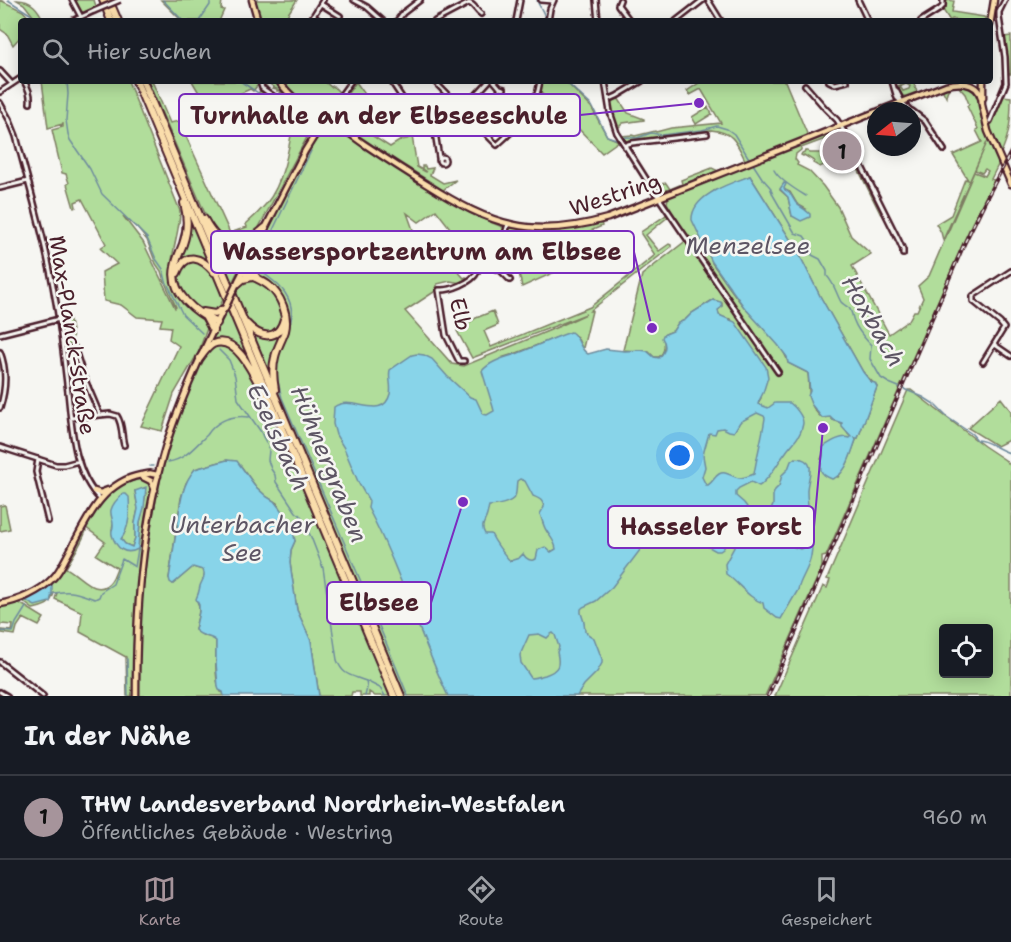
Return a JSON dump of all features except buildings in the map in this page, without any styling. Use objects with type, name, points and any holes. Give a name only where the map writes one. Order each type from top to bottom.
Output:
[{"type":"highway","points":[[102,0],[110,18]]},
{"type":"highway","points":[[109,0],[117,18]]},
{"type":"highway","points":[[137,84],[394,696]]},
{"type":"highway","points":[[144,84],[401,696]]},
{"type":"highway","points":[[181,188],[187,228],[174,270],[176,284],[189,305],[217,323]]},
{"type":"highway","points":[[190,193],[211,232],[221,241],[229,244],[243,243],[266,228]]},
{"type":"highway","points":[[176,284],[179,268],[184,262],[196,258],[205,261],[218,277]]},
{"type":"highway","points":[[249,260],[251,270],[260,280]]},
{"type":"highway","points":[[243,272],[267,284],[275,293],[285,312],[285,332],[275,357],[273,371],[278,402]]},
{"type":"highway","points":[[236,285],[243,279],[253,277]]},
{"type":"highway","points":[[202,313],[213,314],[225,308]]},
{"type":"highway","points":[[244,321],[257,334],[271,335],[281,327],[285,312]]},
{"type":"highway","points":[[202,313],[209,321],[213,331]]},
{"type":"highway","points":[[200,358],[214,344],[225,343],[234,348],[250,367],[280,431],[284,434]]},
{"type":"main road","points":[[252,0],[257,18]]},
{"type":"main road","points":[[991,18],[994,0]]},
{"type":"main road","points":[[136,696],[137,619],[141,573],[147,525],[163,456],[200,358],[305,150],[325,118],[288,93],[281,84]]},
{"type":"main road","name":"Westring","points":[[902,102],[950,84]]},
{"type":"main road","name":"Westring","points":[[968,84],[975,88]]},
{"type":"main road","points":[[981,84],[980,87],[975,88],[983,104]]},
{"type":"main road","points":[[982,84],[984,115],[991,138],[1011,184]]},
{"type":"main road","points":[[316,112],[332,108]]},
{"type":"main road","points":[[316,112],[318,129]]},
{"type":"main road","name":"Westring","points":[[325,118],[454,202],[484,217],[508,224],[541,228],[577,225],[608,218],[867,116]]},
{"type":"main road","name":"Westring","points":[[325,118],[333,126],[343,130]]},
{"type":"main road","points":[[318,129],[333,126]]},
{"type":"main road","points":[[149,474],[155,470],[163,456]]},
{"type":"main road","points":[[94,491],[103,492],[125,480],[149,474],[155,474],[158,477]]},
{"type":"main road","points":[[140,476],[158,477]]},
{"type":"main road","points":[[140,476],[151,481],[155,490]]},
{"type":"main road","points":[[0,604],[23,598],[53,579],[89,516],[113,487]]},
{"type":"street","points":[[72,0],[81,17],[121,0]]},
{"type":"street","points":[[354,0],[380,18]]},
{"type":"street","points":[[399,18],[420,0]]},
{"type":"street","points":[[517,18],[520,0]]},
{"type":"street","points":[[541,0],[554,0],[548,18]]},
{"type":"street","points":[[596,0],[598,18]]},
{"type":"street","points":[[620,0],[618,5],[628,18]]},
{"type":"street","points":[[680,18],[703,0]]},
{"type":"street","points":[[708,0],[719,18]]},
{"type":"street","points":[[858,0],[867,18]]},
{"type":"street","points":[[926,18],[943,6],[943,0]]},
{"type":"street","points":[[990,121],[1006,83],[999,18],[999,12],[1005,0]]},
{"type":"street","points":[[316,18],[313,16],[322,2],[339,16]]},
{"type":"street","points":[[367,7],[370,2]]},
{"type":"street","points":[[442,17],[469,3],[482,14]]},
{"type":"street","points":[[0,71],[12,84]]},
{"type":"street","points":[[0,92],[18,82]]},
{"type":"street","points":[[25,84],[31,96],[30,103]]},
{"type":"street","points":[[261,84],[262,88],[295,112],[295,116],[289,123]]},
{"type":"street","points":[[325,118],[348,84]]},
{"type":"street","points":[[394,84],[424,130],[430,133],[435,132],[488,84]]},
{"type":"street","points":[[440,84],[497,145],[525,119],[533,106],[539,84]]},
{"type":"street","points":[[495,84],[504,89]]},
{"type":"street","points":[[605,84],[616,133],[778,372]]},
{"type":"street","points":[[608,100],[637,84]]},
{"type":"street","points":[[893,84],[897,98],[902,102]]},
{"type":"street","points":[[805,85],[837,120],[845,133],[899,241],[903,254]]},
{"type":"street","points":[[475,95],[498,120]]},
{"type":"street","points":[[516,114],[521,100]]},
{"type":"street","name":"Max-Planck-Straße","points":[[0,103],[16,136],[52,280],[75,449],[83,472],[100,500]]},
{"type":"street","points":[[507,112],[525,119]]},
{"type":"street","points":[[921,119],[944,150]]},
{"type":"street","points":[[435,132],[439,158]]},
{"type":"street","points":[[626,146],[630,143],[707,134]]},
{"type":"street","points":[[0,188],[28,181]]},
{"type":"street","name":"Elb","points":[[464,362],[459,361],[446,335],[439,290],[454,289],[472,277],[477,272],[478,257],[505,234],[508,224]]},
{"type":"street","name":"Elb","points":[[478,257],[487,266],[500,270],[510,280]]},
{"type":"street","points":[[983,362],[1004,328],[972,298],[1011,272]]},
{"type":"street","points":[[0,334],[59,319]]},
{"type":"street","points":[[995,345],[1011,356]]},
{"type":"street","points":[[74,347],[100,415]]},
{"type":"street","points":[[0,352],[5,378],[0,408]]},
{"type":"street","points":[[71,418],[110,414],[117,416],[121,425],[123,445]]},
{"type":"street","points":[[0,447],[59,465],[79,461]]},
{"type":"street","points":[[38,459],[36,472],[48,521]]},
{"type":"street","points":[[0,662],[43,696]]},
{"type":"street","points":[[0,692],[7,696]]},
{"type":"green space","points":[[0,0],[23,11],[29,18],[18,18],[18,39],[13,45],[7,34],[0,29]]},
{"type":"green space","points":[[17,0],[34,6],[42,18],[35,18],[24,4]]},
{"type":"green space","points":[[73,0],[94,0],[97,9],[83,15],[80,14]]},
{"type":"green space","points":[[161,0],[222,0],[221,9],[224,10],[220,18],[179,18]]},
{"type":"green space","points":[[255,0],[297,0],[287,18],[260,18]]},
{"type":"green space","points":[[947,1],[954,1],[952,12],[984,18],[948,18],[943,10],[946,8]]},
{"type":"green space","points":[[1011,36],[1011,74],[1008,74],[1004,37]]},
{"type":"green space","points":[[42,84],[129,84],[180,211],[171,266],[174,287],[182,301],[203,318],[208,326],[198,353],[174,394],[162,431],[141,426],[179,346],[169,339],[171,327],[160,326],[162,319],[137,317],[121,305],[104,301],[102,272],[117,264],[100,248],[106,244],[82,199],[75,202],[76,207],[74,208],[66,174],[62,173],[52,130],[63,127],[63,124],[48,128]],"holes":[[[123,216],[147,240],[176,307],[175,308],[143,242]]]},
{"type":"green space","points":[[149,84],[153,84],[170,123],[179,121],[230,233],[247,227],[246,224],[272,196],[284,166],[293,123],[298,113],[309,124],[312,122],[310,117],[297,108],[300,107],[313,117],[314,124],[258,229],[247,240],[233,242],[221,239],[210,225]]},
{"type":"green space","points":[[194,84],[259,84],[253,91],[250,89],[208,108]]},
{"type":"green space","points":[[270,84],[276,84],[286,96],[299,106],[295,108],[286,102],[288,98]]},
{"type":"green space","points":[[285,84],[328,84],[339,92],[326,106],[317,109],[300,100]]},
{"type":"green space","points":[[355,84],[357,84],[385,122],[371,135],[390,147],[412,136],[417,167],[426,172],[422,166],[426,169],[433,168],[430,175],[443,183],[456,180],[443,190],[383,152],[333,118],[332,115]]},
{"type":"green space","points":[[540,84],[568,84],[591,107],[607,136],[619,141],[602,153],[539,91]]},
{"type":"green space","points":[[698,84],[786,84],[808,136],[738,163],[745,160],[736,143],[729,135],[718,131],[711,130],[625,142],[622,140],[618,131],[621,136],[635,136],[671,128],[721,123],[701,89],[690,95],[687,91]]},
{"type":"green space","points":[[906,84],[914,84],[917,92],[903,96],[898,89],[901,88],[903,91],[909,89],[910,86]]},
{"type":"green space","points":[[958,86],[949,89],[946,97],[942,89]]},
{"type":"green space","points":[[958,86],[971,89],[977,97],[989,138],[943,240],[936,224],[951,215],[965,179],[968,180],[953,155],[982,142],[967,106],[969,104],[965,94]]},
{"type":"green space","points":[[260,91],[293,112],[294,116],[289,121],[278,111],[271,111],[274,107],[264,98],[258,100],[256,96]]},
{"type":"green space","points":[[1002,96],[1011,97],[1011,113],[1008,134],[1000,155],[988,126],[985,107],[989,126]]},
{"type":"green space","points":[[618,98],[628,113],[644,120],[623,123],[617,127],[611,104]]},
{"type":"green space","points":[[708,107],[712,114],[696,124],[692,117]]},
{"type":"green space","points":[[330,128],[343,133],[457,206],[505,228],[502,236],[478,255],[451,232],[436,210],[419,222],[407,213],[425,263],[448,262],[464,278],[467,278],[461,283],[450,281],[437,284],[437,290],[405,311],[452,364],[464,366],[586,314],[472,358],[457,331],[476,318],[493,311],[498,325],[484,331],[491,347],[590,307],[655,255],[641,232],[667,213],[669,216],[646,235],[659,251],[669,244],[671,247],[590,311],[592,311],[583,348],[577,337],[571,333],[504,357],[701,430],[758,403],[761,398],[731,319],[722,317],[718,312],[722,303],[711,301],[678,323],[673,331],[665,334],[664,349],[659,357],[654,357],[649,352],[623,350],[642,275],[688,239],[667,203],[668,198],[754,162],[841,130],[880,213],[851,155],[841,159],[839,154],[848,149],[846,145],[837,149],[845,143],[840,132],[801,148],[795,159],[797,165],[809,171],[823,186],[838,207],[851,236],[871,254],[852,266],[889,334],[909,320],[914,311],[917,311],[923,298],[918,286],[929,276],[974,172],[985,176],[988,171],[985,169],[982,173],[975,170],[987,142],[990,141],[999,163],[991,179],[994,180],[972,223],[826,556],[822,557],[822,567],[765,696],[404,696],[279,396],[275,383],[275,368],[287,326],[273,287],[253,272],[252,263],[304,159],[322,131]],"holes":[[[750,176],[797,250],[863,372],[877,387],[858,438],[855,438],[847,464],[838,477],[821,459],[824,452],[851,437],[842,423],[830,417],[822,418],[813,408],[808,373],[788,363],[782,349],[741,303],[712,263],[704,198],[714,191]],[[785,184],[785,190],[790,192],[797,204],[806,209],[792,216],[788,197],[780,190]]]},
{"type":"green space","points":[[806,151],[822,153],[826,151],[827,154],[821,158],[824,165],[820,167],[813,163],[814,161],[801,155]]},
{"type":"green space","points":[[712,168],[717,171],[672,188],[682,184],[681,180]]},
{"type":"green space","points":[[666,183],[670,189],[662,192],[654,185]]},
{"type":"green space","points":[[189,215],[209,262],[199,258],[176,266]]},
{"type":"green space","points":[[601,222],[602,226],[567,241],[577,262],[522,287],[511,236],[506,234],[511,228],[551,230]]},
{"type":"green space","points":[[209,230],[222,243],[253,241],[232,283]]},
{"type":"green space","points":[[198,260],[212,271],[224,298],[214,312],[193,304],[181,288],[179,272],[188,261]]},
{"type":"green space","points":[[250,280],[267,289],[280,303],[282,316],[274,330],[264,332],[250,325],[246,320],[236,292],[242,282]]},
{"type":"green space","points":[[228,310],[257,376],[239,350],[211,341]]},
{"type":"green space","points":[[64,316],[69,316],[73,346],[64,343],[61,320]]},
{"type":"green space","points":[[285,319],[271,378],[252,332],[270,336]]},
{"type":"green space","points":[[217,344],[231,347],[249,368],[271,411],[392,696],[375,696],[369,692],[369,696],[360,696],[360,692],[352,692],[351,696],[319,696],[311,641],[297,610],[290,563],[291,550],[295,541],[277,503],[256,487],[241,466],[227,460],[195,469],[186,483],[181,498],[169,578],[173,584],[193,567],[205,573],[197,601],[199,611],[195,630],[216,641],[217,682],[224,696],[139,696],[139,644],[143,593],[159,481],[178,419],[200,363],[208,349]]},
{"type":"green space","points":[[908,390],[911,390],[1011,466],[1011,696],[775,696],[823,586],[827,588],[830,580],[827,579]]},
{"type":"green space","points":[[1001,398],[1011,411],[1011,439],[997,446],[968,428]]},
{"type":"green space","points":[[141,479],[152,484],[152,489],[137,592],[133,696],[127,696],[126,657],[80,632],[82,612],[55,599],[57,593],[54,593],[51,601],[46,605],[33,609],[23,600],[48,584],[84,529],[86,531],[84,536],[66,568],[94,587],[106,586],[111,581],[117,568],[96,555],[105,542],[85,527],[107,496],[131,481]],"holes":[[[135,491],[146,493],[140,522],[138,549],[118,545],[112,530],[113,525],[129,502],[129,517],[121,539],[132,547],[138,509]]]},
{"type":"green space","points":[[5,505],[10,529],[0,531],[0,506]]},
{"type":"green space","points":[[18,602],[44,618],[39,626],[23,618],[15,635],[2,633],[0,630],[12,631],[13,625],[1,624],[0,627],[0,606]]},
{"type":"water","name":"Menzelsee","points":[[750,176],[797,250],[863,372],[877,387],[858,438],[855,438],[848,462],[841,473],[832,479],[822,473],[823,447],[840,438],[851,437],[842,427],[842,423],[830,417],[822,418],[811,404],[808,396],[810,391],[808,373],[788,363],[787,357],[778,345],[744,307],[712,262],[692,220],[693,211],[705,197],[723,186]]},
{"type":"water","points":[[784,183],[786,184],[785,190],[790,193],[798,205],[810,214],[810,217],[801,221],[792,216],[788,197],[780,189]]},
{"type":"water","points":[[713,300],[721,302],[719,315],[735,322],[766,367],[768,377],[758,404],[768,408],[775,403],[790,403],[803,420],[799,436],[763,483],[759,486],[751,482],[736,491],[736,496],[747,507],[745,515],[723,549],[716,551],[698,541],[670,516],[662,521],[612,587],[596,601],[581,609],[585,631],[594,638],[602,663],[577,696],[448,696],[390,555],[368,508],[369,501],[336,435],[333,424],[334,407],[349,403],[381,406],[390,394],[390,370],[417,354],[432,359],[470,397],[476,399],[483,414],[487,415],[494,411],[482,371],[493,362],[571,332],[588,354],[606,349],[640,350],[659,358],[665,348],[663,335],[673,331],[678,323]],"holes":[[[757,413],[765,418],[754,474],[739,478],[722,473],[706,485],[702,477],[705,467],[703,456],[709,433],[715,434],[717,429],[723,428],[734,432],[740,422]],[[520,479],[525,481],[533,496],[543,503],[544,507],[540,514],[556,549],[551,552],[545,547],[538,550],[534,560],[529,560],[523,554],[510,561],[491,534],[485,534],[483,528],[489,506],[511,501],[516,493],[517,481]],[[539,634],[547,638],[551,634],[555,635],[559,647],[556,669],[531,678],[521,663],[520,655],[529,635]]]},
{"type":"water","points":[[795,458],[802,459],[810,467],[807,491],[812,548],[807,570],[781,619],[764,608],[763,603],[753,598],[726,574],[725,564],[737,542],[760,519],[769,515],[775,490],[791,461]],"holes":[[[799,531],[806,543],[800,549],[794,547],[787,537],[787,533]]]},
{"type":"water","name":"Unterbacher See","points":[[227,460],[237,461],[256,487],[274,501],[292,524],[295,541],[291,550],[290,563],[297,610],[311,641],[319,696],[224,696],[218,687],[216,641],[195,630],[199,612],[196,599],[204,572],[193,567],[173,584],[170,582],[180,504],[190,475],[195,469]]},
{"type":"water","points":[[146,487],[138,549],[129,552],[122,550],[112,535],[111,510],[123,494],[129,497],[128,524],[121,539],[132,547],[138,509],[135,491]]},
{"type":"water","points":[[52,584],[50,602],[35,606],[26,601]]},
{"type":"waterway","name":"Eselsbach","points":[[8,0],[33,18]]},
{"type":"waterway","points":[[163,0],[180,18]]},
{"type":"waterway","name":"Hühnergraben","points":[[201,18],[210,5],[210,0]]},
{"type":"waterway","name":"Hoxbach","points":[[537,0],[544,18]]},
{"type":"waterway","name":"Eselsbach","points":[[67,84],[66,120],[70,140],[90,169],[102,194],[147,238],[183,315],[202,333]]},
{"type":"waterway","name":"Hühnergraben","points":[[245,84],[293,116]]},
{"type":"waterway","name":"Hoxbach","points":[[568,84],[592,106],[607,136],[616,139]]},
{"type":"waterway","name":"Hühnergraben","points":[[296,119],[300,122],[306,137]]},
{"type":"waterway","name":"Hoxbach","points":[[623,139],[637,138],[651,133],[662,135],[717,126],[734,134],[750,160]]},
{"type":"waterway","name":"Hühnergraben","points":[[311,151],[257,267],[282,289],[292,310],[290,325],[277,367],[282,398],[408,696]]},
{"type":"waterway","name":"Hoxbach","points":[[753,164],[770,187],[795,233],[804,236],[812,249],[812,255],[820,259],[841,302],[850,309],[857,328],[871,345],[870,359],[881,378],[923,397],[977,440],[1010,453],[1011,456]]},
{"type":"waterway","points":[[774,170],[784,181],[806,196]]},
{"type":"waterway","name":"Eselsbach","points":[[219,350],[231,365],[238,399],[267,444],[268,460],[276,482],[301,516],[311,537],[323,568],[337,660],[345,672],[366,681],[365,696]]},
{"type":"waterway","points":[[168,462],[189,452],[220,422],[231,418],[249,417]]},
{"type":"waterway","points":[[51,594],[69,592],[95,599],[99,597],[101,592],[113,584],[122,559],[135,567],[138,549]]},
{"type":"waterway","points":[[0,631],[13,632],[26,607]]},
{"type":"waterway","points":[[127,659],[128,696]]},
{"type":"waterway","points":[[366,681],[380,688],[385,696]]},
{"type":"railway","points":[[768,696],[965,242],[1011,152]]},
{"type":"place","name":"Turnhalle an der Elbseeschule","points":[[699,103]]},
{"type":"place","name":"THW Landesverband Nordrhein-Westfalen","points":[[842,151]]},
{"type":"place","name":"Wassersportzentrum am Elbsee","points":[[652,328]]},
{"type":"place","name":"Hasseler Forst","points":[[823,428]]},
{"type":"place","name":"Elbsee","points":[[463,502]]}]
